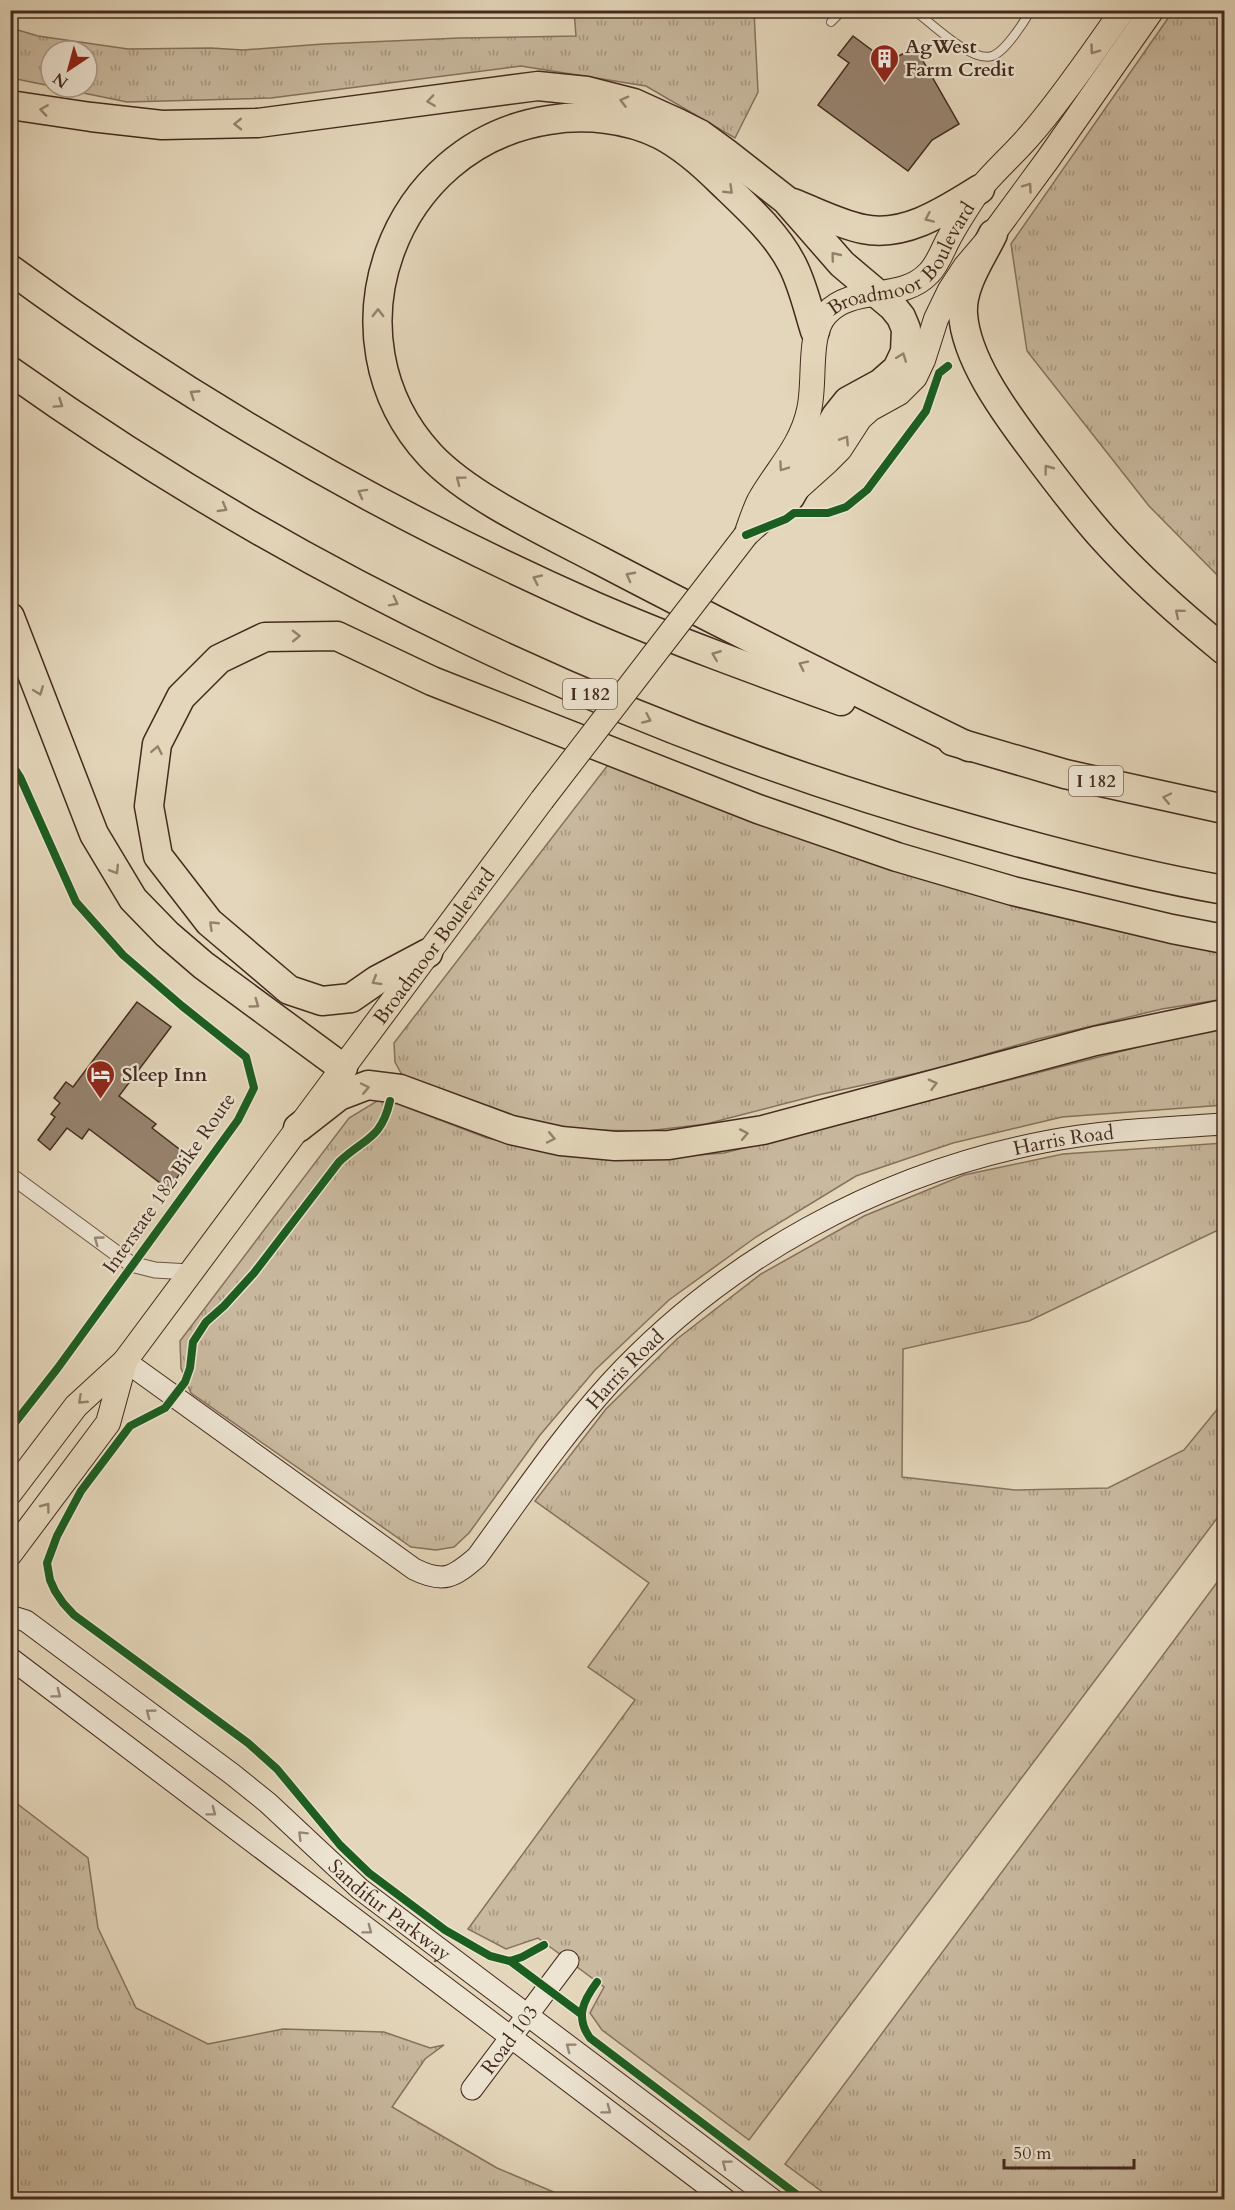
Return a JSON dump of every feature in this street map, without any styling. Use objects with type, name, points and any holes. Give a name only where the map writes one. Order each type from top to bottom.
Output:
[{"type":"highway","points":[[10,105],[91,117],[162,124],[258,123],[538,86],[587,92],[634,103],[699,134],[786,200],[842,264],[893,306],[906,329],[907,340],[902,360],[890,376],[848,401],[836,416],[790,497]]},
{"type":"highway","points":[[815,331],[804,291],[792,262],[772,236],[711,172],[686,150],[658,134],[630,124],[600,118],[571,116],[539,121],[509,130],[479,144],[453,162],[432,180],[403,220],[392,244],[380,283],[378,308],[380,353],[394,401],[412,431],[431,456],[462,483],[545,531],[648,585],[969,747]]},
{"type":"highway","points":[[786,200],[833,220],[865,230],[885,230],[907,227],[932,217],[980,189]]},
{"type":"highway","points":[[993,234],[965,290],[963,313],[968,340],[997,400],[1050,472],[1104,539],[1174,609],[1224,650]]},
{"type":"highway","name":"I 182","points":[[10,268],[120,346],[203,400],[378,502],[463,545],[595,606],[739,665],[969,747],[1065,774],[1224,809]]},
{"type":"highway","name":"I 182","points":[[10,371],[120,445],[205,498],[292,548],[470,641],[658,724],[826,785],[932,818],[1115,867],[1224,890]]},
{"type":"highway","points":[[10,617],[94,834],[134,899],[167,934],[203,965],[343,1068]]},
{"type":"highway","points":[[428,954],[377,980],[351,998],[322,1001],[289,990],[209,921],[158,856],[149,806],[157,744],[181,697],[219,659],[265,637],[338,636],[432,681],[758,809],[897,857],[1013,891],[1224,939]]},
{"type":"highway","points":[[298,1128],[339,1096],[368,1085],[400,1089],[511,1130],[561,1140],[615,1146],[669,1145],[763,1130],[1095,1041],[1224,1014]]},
{"type":"main road","name":"Broadmoor Boulevard","points":[[746,535],[759,501],[800,439],[809,411],[814,380],[815,331],[826,314],[840,302],[862,295],[879,295],[898,291],[915,284],[929,273],[980,189],[1030,135],[1123,10]]},
{"type":"main road","name":"Broadmoor Boulevard","points":[[10,1493],[76,1406],[125,1360],[542,800],[746,535],[840,449],[860,418],[870,409],[899,393],[915,377],[936,319],[950,290],[965,267],[993,234],[1152,10]]},
{"type":"main road","name":"Harris Road","points":[[125,1360],[414,1569],[435,1577],[448,1577],[461,1571],[477,1557],[578,1419],[640,1352],[676,1319],[718,1286],[761,1256],[815,1224],[895,1186],[991,1154],[1089,1135],[1224,1124]]},
{"type":"main road","name":"Broadmoor Boulevard","points":[[10,1554],[108,1423],[125,1360]]},
{"type":"main road","name":"Sandifur Parkway","points":[[10,1616],[26,1621],[232,1774],[268,1803],[360,1889],[773,2199]]},
{"type":"main road","name":"Sandifur Parkway","points":[[10,1658],[726,2199]]},
{"type":"main road","name":"Road 103","points":[[472,2089],[568,1961]]},
{"type":"street","points":[[10,1175],[132,1264],[155,1270],[190,1272]]},
{"type":"lane","points":[[831,22],[843,10]]},
{"type":"lane","points":[[914,10],[970,53],[983,58],[994,56],[1002,50],[1031,10]]},
{"type":"green space","points":[[574,11],[754,11],[758,92],[735,138],[646,86],[521,66],[271,98],[127,102],[99,96],[99,45],[128,49],[243,50],[460,38],[576,36]]},
{"type":"green space","points":[[1173,11],[1224,11],[1224,582],[1149,506],[1027,351],[1011,244]]},
{"type":"green space","points":[[11,28],[59,39],[39,39],[39,84],[11,78]]},
{"type":"green space","points":[[611,761],[1224,943],[1224,999],[1162,1009],[1038,1039],[936,1069],[818,1095],[706,1124],[647,1131],[585,1130],[527,1123],[403,1077],[395,1062],[394,1043]]},
{"type":"green space","points":[[1224,1025],[1224,1105],[1062,1117],[953,1143],[856,1176],[756,1237],[669,1300],[595,1370],[540,1435],[469,1533],[454,1547],[436,1550],[411,1547],[191,1393],[181,1368],[180,1341],[349,1118],[382,1098],[487,1138],[569,1155],[644,1159],[724,1153]]},
{"type":"green space","points":[[1224,1143],[1224,1243],[1218,1230],[1029,1321],[903,1349],[902,1477],[1015,1490],[1108,1488],[1184,1450],[1224,1401],[1224,1509],[749,2140],[602,2030],[590,2013],[604,1987],[538,1938],[506,1949],[468,1929],[635,1700],[588,1667],[649,1583],[535,1501],[606,1409],[677,1339],[761,1274],[864,1216],[964,1175],[1063,1154]]},
{"type":"green space","points":[[1224,1573],[1224,2199],[832,2199],[785,2164]]},
{"type":"green space","points":[[11,1799],[88,1858],[98,1928],[136,2008],[208,2044],[283,2029],[384,2032],[430,2048],[444,2045],[425,2059],[392,2107],[497,2168],[570,2199],[11,2199]]},
{"type":"building","name":"AgWest Farm Credit","points":[[853,36],[888,62],[915,47],[959,124],[932,140],[908,171],[818,105],[849,63],[838,55]]},
{"type":"building","points":[[137,1002],[171,1027],[119,1096],[156,1124],[152,1128],[192,1159],[168,1189],[89,1129],[82,1139],[67,1128],[50,1150],[38,1140],[55,1117],[51,1114],[60,1103],[54,1098],[66,1082],[73,1087]]},
{"type":"cycle path","points":[[746,535],[786,519],[794,513],[828,513],[846,507],[867,490],[926,411],[939,373],[948,366]]},
{"type":"cycle path","name":"Interstate 182 Bike Route","points":[[10,761],[20,777],[76,902],[123,955],[246,1057],[254,1088],[238,1120],[57,1369],[10,1429]]},
{"type":"cycle path","points":[[390,1101],[382,1124],[339,1162],[254,1273],[206,1322],[193,1342],[190,1368],[185,1382],[165,1408],[130,1426],[81,1491],[57,1536],[47,1563],[50,1580],[63,1603],[74,1615],[248,1743],[277,1769],[340,1845],[369,1873],[445,1930],[490,1956],[510,1961],[544,1945]]},
{"type":"cycle path","points":[[510,1961],[581,2014]]},
{"type":"cycle path","points":[[597,1982],[588,1996],[582,2016],[585,2030],[590,2038],[804,2200]]},
{"type":"place","name":"AgWest Farm Credit","points":[[884,84]]},
{"type":"place","name":"Sleep Inn","points":[[101,1100]]}]
